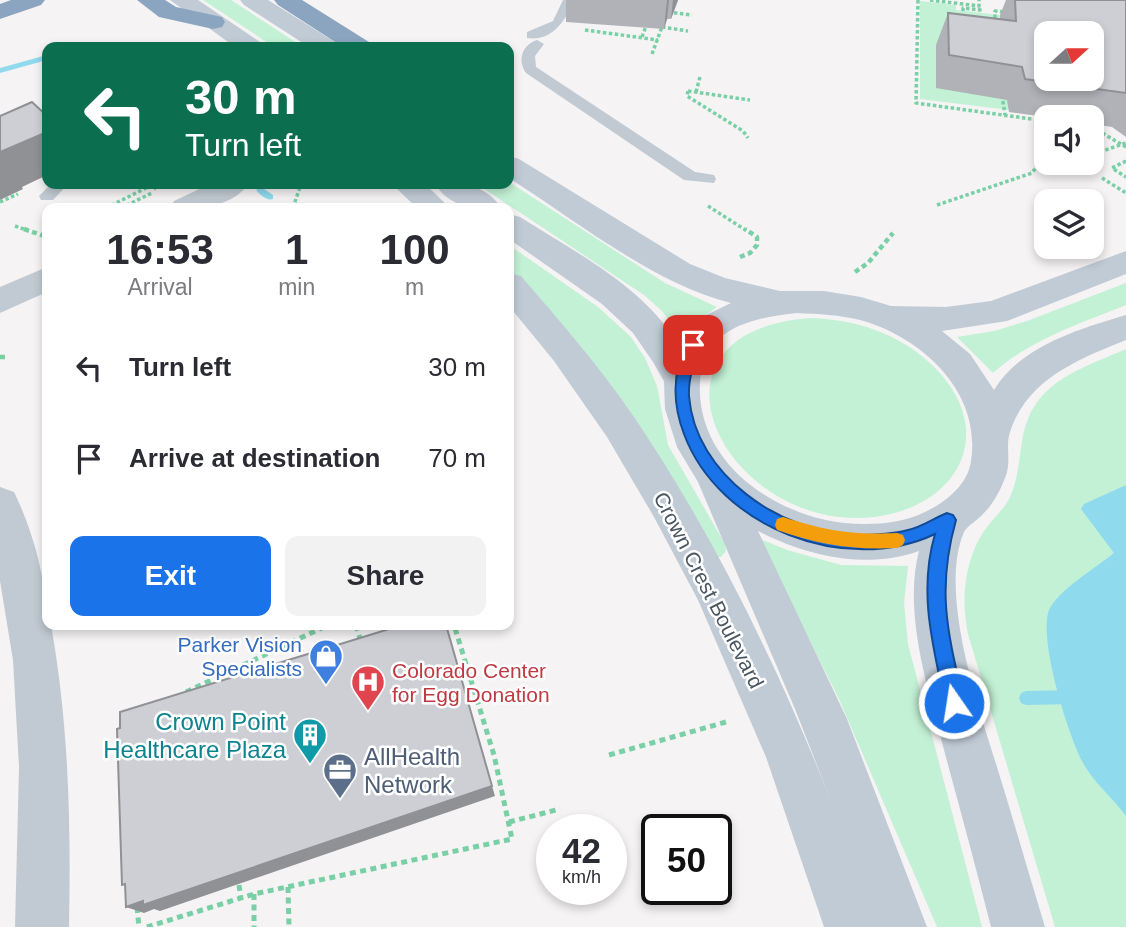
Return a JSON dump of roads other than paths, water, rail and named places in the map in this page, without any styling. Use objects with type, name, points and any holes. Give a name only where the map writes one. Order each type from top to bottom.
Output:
[{"type":"highway","points":[[0,12],[33,0]]},
{"type":"highway","points":[[149,0],[168,12],[213,22]]},
{"type":"highway","points":[[286,0],[352,42]]},
{"type":"main road","points":[[181,0],[243,42]]},
{"type":"main road","points":[[252,0],[318,42]]},
{"type":"main road","points":[[514,168],[692,279],[734,293],[781,303],[831,304],[883,316],[930,320],[972,317],[1017,305],[1126,262]]},
{"type":"main road","points":[[413,189],[429,203]]},
{"type":"main road","points":[[458,189],[478,203]]},
{"type":"main road","points":[[514,227],[606,290],[635,314],[665,351],[682,383]]},
{"type":"main road","name":"Crown Crest Boulevard","points":[[514,290],[544,323],[608,409],[654,482],[702,569],[797,773],[851,927]]},
{"type":"main road","points":[[781,303],[743,313],[707,330],[688,355],[682,396],[695,444],[715,476],[737,536],[813,697],[900,927]]},
{"type":"main road","points":[[715,476],[729,490],[767,517],[788,527],[830,539],[855,542],[910,538],[961,510],[981,488],[991,461],[992,430],[989,414],[977,387],[956,362],[917,332],[883,316]]},
{"type":"main road","points":[[992,430],[1017,386],[1041,365],[1082,344],[1126,327]]},
{"type":"main road","points":[[947,520],[937,561],[937,624],[954,703],[1018,927]]},
{"type":"street","points":[[175,198],[212,189]]},
{"type":"street","points":[[0,301],[42,280]]},
{"type":"street","points":[[0,504],[29,613],[36,662],[44,803],[42,927]]},
{"type":"lane","points":[[569,0],[558,23],[535,40],[527,56],[531,70],[690,176],[708,179]]},
{"type":"lane","points":[[47,195],[55,189]]},
{"type":"water","points":[[1126,485],[1126,816],[1091,776],[1076,748],[1056,686],[1047,624],[1049,610],[1060,595],[1114,553],[1081,509],[1084,504]]},
{"type":"waterway","points":[[0,71],[42,58]]},
{"type":"waterway","points":[[261,190],[270,197]]},
{"type":"waterway","points":[[1026,698],[1074,697]]},
{"type":"place","name":"Parker Vision Specialists","points":[[326,686]]},
{"type":"place","name":"Colorado Center for Egg Donation","points":[[368,712]]},
{"type":"place","name":"Crown Point Healthcare Plaza","points":[[310,765]]},
{"type":"place","name":"AllHealth Network","points":[[340,800]]}]
